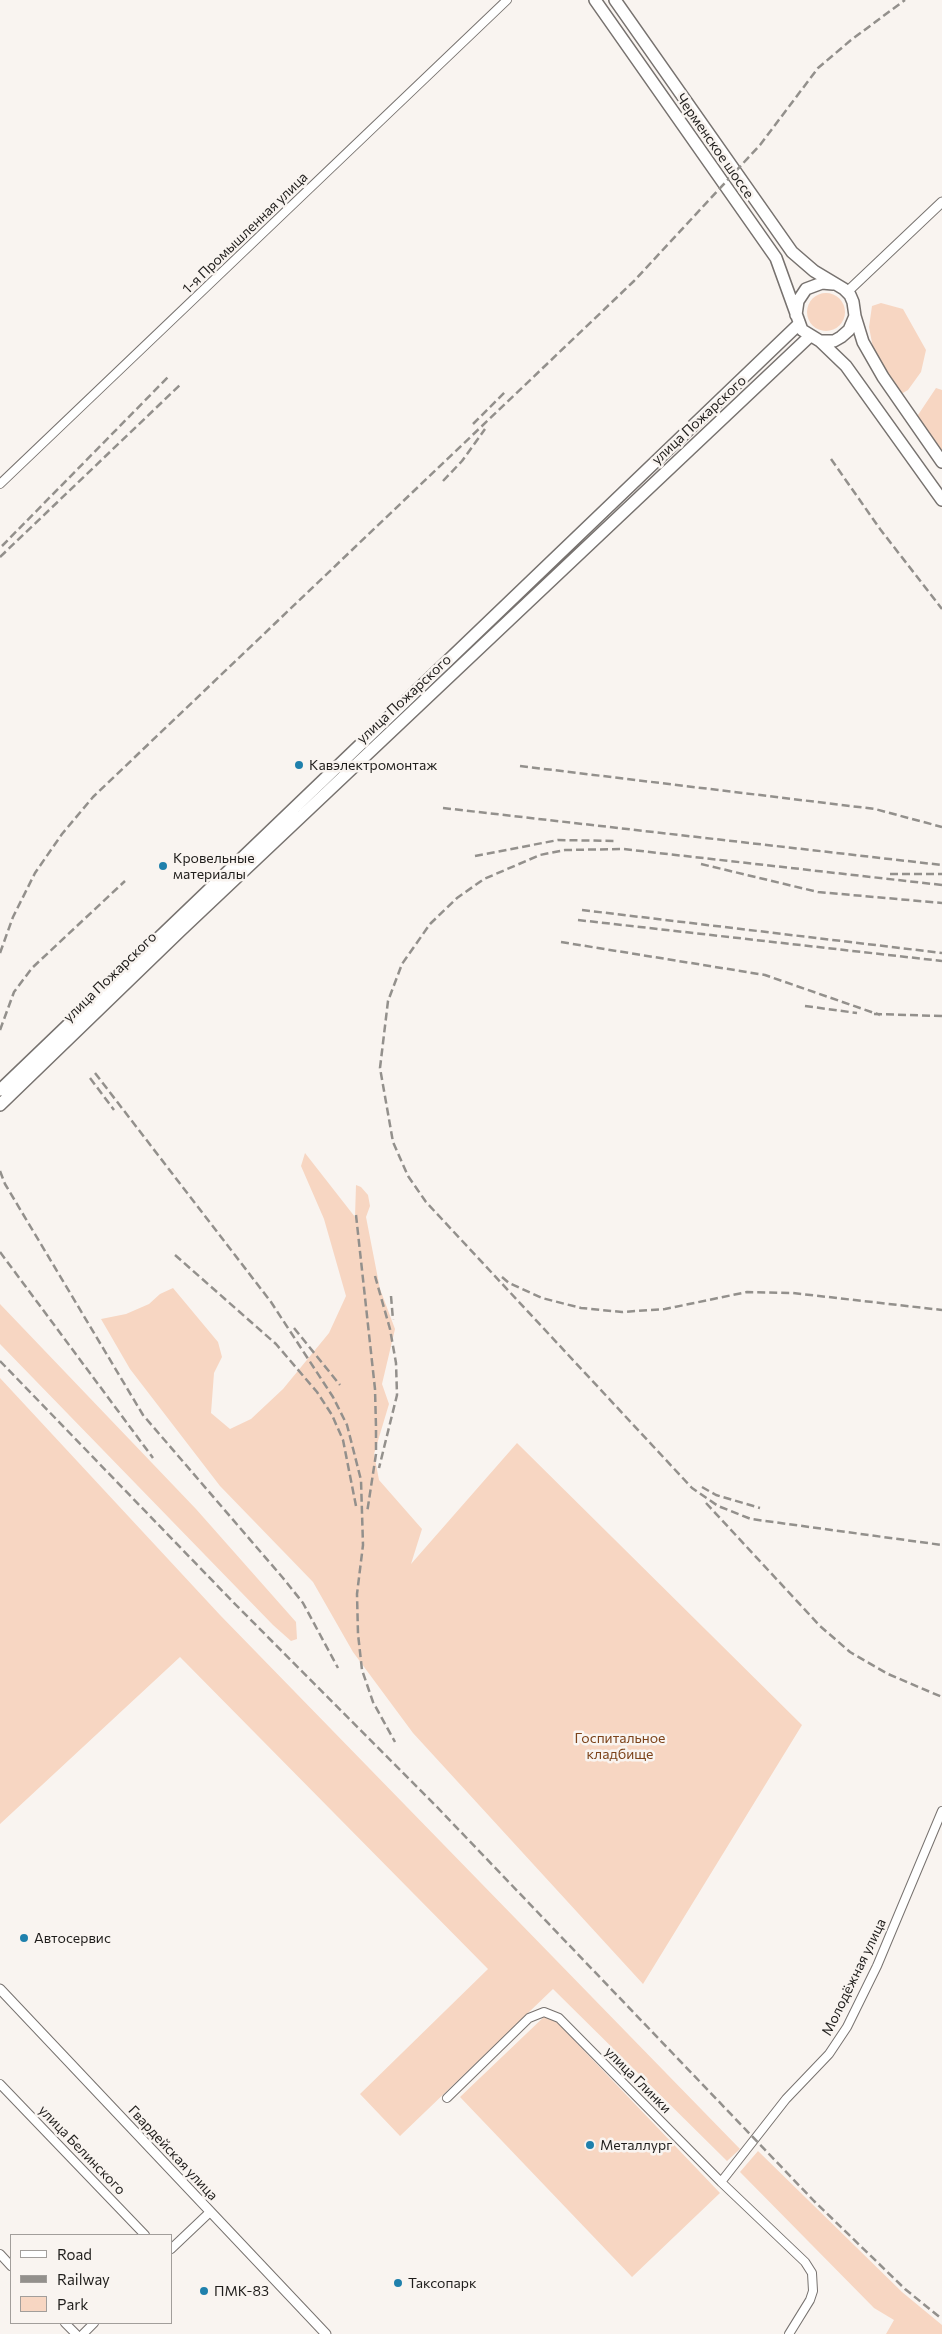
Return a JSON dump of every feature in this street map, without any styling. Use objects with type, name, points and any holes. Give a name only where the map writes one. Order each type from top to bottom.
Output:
[{"type":"main road","name":"Черменское шоссе","points":[[595,0],[776,258],[802,330],[846,366],[942,500]]},
{"type":"main road","name":"Черменское шоссе","points":[[616,0],[792,252],[814,271],[843,289]]},
{"type":"main road","points":[[798,321],[798,301],[806,289],[822,283],[843,289],[853,302],[863,342],[883,377],[942,462]]},
{"type":"main road","points":[[815,339],[834,341],[841,337],[849,330],[855,316]]},
{"type":"main road","name":"улица Пожарского","points":[[0,1105],[175,928],[798,321]]},
{"type":"main road","name":"улица Пожарского","points":[[0,1090],[815,339]]},
{"type":"street","name":"1-я Промышленная улица","points":[[0,484],[507,0]]},
{"type":"street","points":[[843,289],[942,202]]},
{"type":"street","name":"Молодёжная улица","points":[[721,2182],[786,2099],[829,2054],[847,2027],[877,1966],[942,1811]]},
{"type":"street","name":"Гвардейская улица","points":[[0,1989],[326,2334]]},
{"type":"street","name":"улица Глинки","points":[[447,2098],[529,2018],[536,2014],[551,2013],[559,2018],[721,2182],[805,2262],[812,2273],[813,2291],[810,2300],[789,2334]]},
{"type":"street","name":"улица Белинского","points":[[0,2084],[144,2234]]},
{"type":"street","points":[[172,2248],[210,2212]]},
{"type":"street","points":[[0,2254],[10,2265]]},
{"type":"street","points":[[66,2324],[76,2334]]},
{"type":"street","points":[[83,2334],[93,2324]]},
{"type":"green space","points":[[826,293],[833,294],[839,299],[844,305],[844,319],[839,325],[833,330],[826,331],[819,330],[813,325],[808,319],[807,312],[808,305],[813,299],[819,294]]},
{"type":"green space","points":[[881,303],[903,309],[926,350],[921,372],[908,390],[901,394],[881,366],[873,348],[869,327],[872,306]]},
{"type":"green space","points":[[936,388],[942,390],[942,451],[916,418]]},
{"type":"green space","name":"Госпитальное кладбище","points":[[305,1153],[355,1217],[356,1185],[361,1187],[368,1195],[370,1206],[366,1217],[380,1289],[395,1329],[382,1384],[389,1404],[374,1454],[379,1480],[422,1529],[411,1564],[517,1443],[802,1725],[643,1984],[413,1733],[353,1652],[313,1582],[220,1486],[130,1369],[101,1319],[126,1314],[149,1304],[160,1294],[173,1288],[218,1342],[222,1357],[214,1373],[211,1413],[230,1429],[251,1419],[283,1389],[329,1333],[346,1296],[324,1219],[301,1166]]},
{"type":"green space","points":[[0,1304],[196,1509],[296,1622],[297,1639],[291,1641],[273,1625],[0,1344]]},
{"type":"green space","points":[[0,1378],[220,1615],[740,2149],[727,2161],[553,1989],[400,2136],[360,2094],[488,1969],[180,1657],[0,1824]]},
{"type":"green space","name":"Металлург","points":[[548,2013],[720,2193],[632,2277],[460,2097]]},
{"type":"green space","points":[[758,2151],[902,2292],[942,2325],[942,2334],[886,2334],[894,2320],[874,2308],[740,2172]]},
{"type":"railway","points":[[0,953],[13,917],[35,873],[62,834],[93,797],[634,281],[760,145],[818,68],[851,40],[905,0]]},
{"type":"railway","points":[[2,546],[170,375]]},
{"type":"railway","points":[[0,557],[181,384]]},
{"type":"railway","points":[[473,424],[506,391]]},
{"type":"railway","points":[[443,481],[462,461],[485,429]]},
{"type":"railway","points":[[831,459],[880,529],[942,609]]},
{"type":"railway","points":[[520,766],[875,809],[942,827]]},
{"type":"railway","points":[[443,808],[942,865]]},
{"type":"railway","points":[[475,856],[558,840],[616,841]]},
{"type":"railway","points":[[942,885],[623,849],[565,850],[540,855],[484,879],[457,898],[430,924],[402,964],[388,1001],[380,1068],[393,1142],[408,1176],[426,1202],[692,1488],[718,1506],[751,1519],[942,1545]]},
{"type":"railway","points":[[701,864],[818,892],[942,903]]},
{"type":"railway","points":[[890,874],[942,874]]},
{"type":"railway","points":[[0,1030],[14,992],[32,968],[125,881]]},
{"type":"railway","points":[[582,910],[942,953]]},
{"type":"railway","points":[[578,920],[942,961]]},
{"type":"railway","points":[[561,942],[765,975],[880,1015]]},
{"type":"railway","points":[[805,1006],[857,1013]]},
{"type":"railway","points":[[874,1014],[942,1016]]},
{"type":"railway","points":[[95,1073],[271,1302],[333,1397],[347,1425],[361,1480],[363,1545],[357,1594],[358,1634],[362,1670],[373,1702],[395,1742]]},
{"type":"railway","points":[[90,1078],[114,1110]]},
{"type":"railway","points":[[0,1171],[5,1184],[143,1415],[303,1603],[338,1668]]},
{"type":"railway","points":[[356,1215],[375,1389],[376,1454],[367,1513]]},
{"type":"railway","points":[[0,1252],[153,1458]]},
{"type":"railway","points":[[175,1255],[276,1344],[317,1392],[332,1415],[343,1440],[356,1506]]},
{"type":"railway","points":[[375,1276],[390,1329],[396,1363],[397,1395],[379,1468]]},
{"type":"railway","points":[[502,1277],[509,1283],[542,1298],[581,1308],[622,1312],[665,1309],[747,1292],[793,1293],[942,1310]]},
{"type":"railway","points":[[391,1296],[393,1320]]},
{"type":"railway","points":[[294,1328],[340,1385]]},
{"type":"railway","points":[[0,1361],[236,1605],[436,1806],[814,2201],[905,2289],[942,2319]]},
{"type":"railway","points":[[702,1487],[716,1495],[760,1508]]},
{"type":"railway","points":[[706,1503],[820,1626],[850,1652],[888,1674],[942,1697]]},
{"type":"place","name":"Кавэлектромонтаж","points":[[299,765]]},
{"type":"place","name":"Кровельные материалы","points":[[163,866]]},
{"type":"place","name":"Автосервис","points":[[24,1938]]},
{"type":"place","name":"Металлург","points":[[590,2145]]},
{"type":"place","name":"Таксопарк","points":[[398,2283]]},
{"type":"place","name":"ПМК-83","points":[[204,2291]]}]
